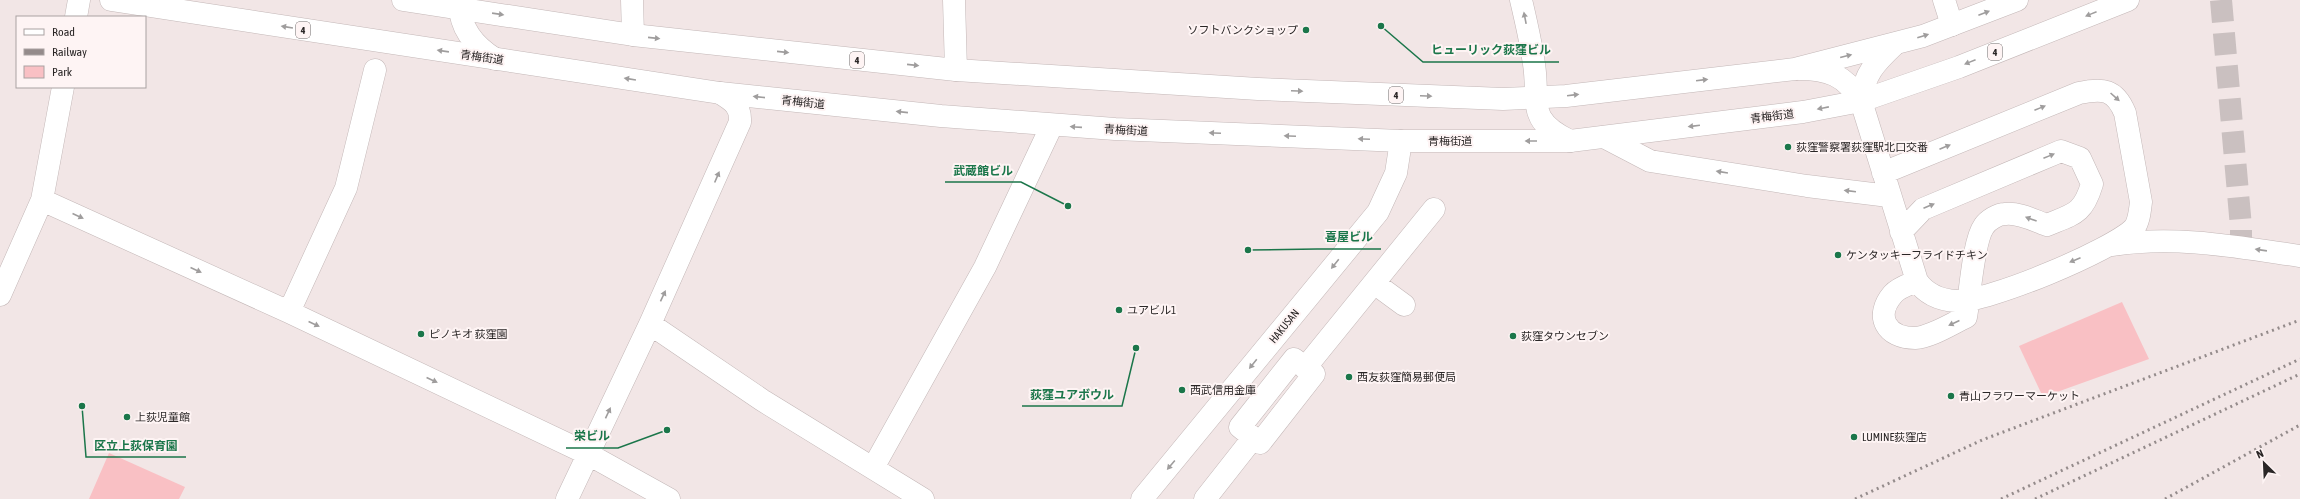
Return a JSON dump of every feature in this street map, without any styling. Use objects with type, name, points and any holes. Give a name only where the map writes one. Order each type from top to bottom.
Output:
[{"type":"main road","points":[[76,16],[79,0]]},
{"type":"main road","name":"青梅街道","points":[[111,0],[720,93],[941,116],[1052,125],[1401,141],[1570,141],[1803,112],[1861,101],[1959,67],[2128,0]]},
{"type":"main road","name":"4","points":[[403,0],[460,4],[633,35],[956,70],[1266,90],[1503,99],[1534,98],[1794,69],[1894,45],[1952,26],[2017,0]]},
{"type":"main road","points":[[632,0],[633,35]]},
{"type":"main road","points":[[954,0],[956,70]]},
{"type":"main road","points":[[1522,0],[1534,65],[1534,98],[1539,116],[1552,132],[1570,141]]},
{"type":"main road","points":[[1944,0],[1952,26]]},
{"type":"main road","points":[[460,4],[462,23],[472,41],[484,52],[496,59]]},
{"type":"main road","points":[[1861,101],[1863,85],[1870,70],[1894,45]]},
{"type":"main road","points":[[1794,69],[1817,69],[1831,73],[1845,81],[1861,101],[1889,196],[1917,281],[1924,291],[1938,298],[1955,301],[1969,301],[2002,292],[2111,245],[2144,240],[2175,240],[2300,256]]},
{"type":"main road","points":[[289,312],[346,188],[375,70]]},
{"type":"main road","points":[[0,294],[42,200],[63,88]]},
{"type":"main road","points":[[1883,172],[2079,93],[2093,90],[2111,92],[2120,101],[2125,113],[2141,202],[2140,213],[2134,227],[2111,245]]},
{"type":"main road","points":[[566,499],[650,324],[740,122],[741,112],[735,102],[720,93]]},
{"type":"main road","points":[[873,468],[985,267],[1052,125]]},
{"type":"main road","points":[[1604,137],[1650,161],[1807,186],[1889,196]]},
{"type":"main road","name":"HAKUSAN","points":[[1142,499],[1378,212],[1396,173],[1401,141]]},
{"type":"main road","points":[[1901,232],[1923,208],[2061,151],[2080,158],[2092,184],[2087,202],[2077,212],[2047,225],[2025,217],[2006,214],[1994,218],[1984,226],[1976,253],[1966,317],[1916,338],[1903,337],[1892,333],[1884,322],[1884,308],[1894,292],[1917,281]]},
{"type":"main road","points":[[42,200],[289,312],[588,454],[669,499]]},
{"type":"main road","points":[[1205,499],[1253,438],[1240,427],[1294,359],[1305,368],[1434,209]]},
{"type":"main road","points":[[1374,283],[1404,305]]},
{"type":"main road","points":[[650,324],[762,400],[923,499]]},
{"type":"green space","points":[[2122,302],[2149,359],[2043,397],[2019,346]]},
{"type":"green space","points":[[109,453],[185,487],[179,499],[89,499]]},
{"type":"tunnel","points":[[2221,0],[2241,227],[2241,247]]},
{"type":"railway","points":[[1855,499],[1982,440],[2300,320]]},
{"type":"railway","points":[[2001,499],[2300,359]]},
{"type":"railway","points":[[2035,499],[2300,374]]},
{"type":"railway","points":[[2165,499],[2300,425]]},
{"type":"place","name":"ヒューリック荻窪ビル","points":[[1381,26]]},
{"type":"place","name":"ソフトバンクショップ","points":[[1306,30]]},
{"type":"place","name":"荻窪警察署荻窪駅北口交番","points":[[1788,147]]},
{"type":"place","name":"武蔵館ビル","points":[[1068,206]]},
{"type":"place","name":"喜屋ビル","points":[[1248,250]]},
{"type":"place","name":"ケンタッキーフライドチキン","points":[[1838,255]]},
{"type":"place","name":"ユアビル1","points":[[1119,310]]},
{"type":"place","name":"ピノキオ 荻窪園","points":[[421,334]]},
{"type":"place","name":"荻窪タウンセブン","points":[[1513,336]]},
{"type":"place","name":"荻窪ユアボウル","points":[[1136,348]]},
{"type":"place","name":"西友荻窪簡易郵便局","points":[[1349,377]]},
{"type":"place","name":"西武信用金庫","points":[[1182,390]]},
{"type":"place","name":"青山フラワーマーケット","points":[[1951,396]]},
{"type":"place","name":"区立上荻保育園","points":[[82,406]]},
{"type":"place","name":"上荻児童館","points":[[127,417]]},
{"type":"place","name":"栄ビル","points":[[667,430]]},
{"type":"place","name":"LUMINE荻窪店","points":[[1854,437]]}]
